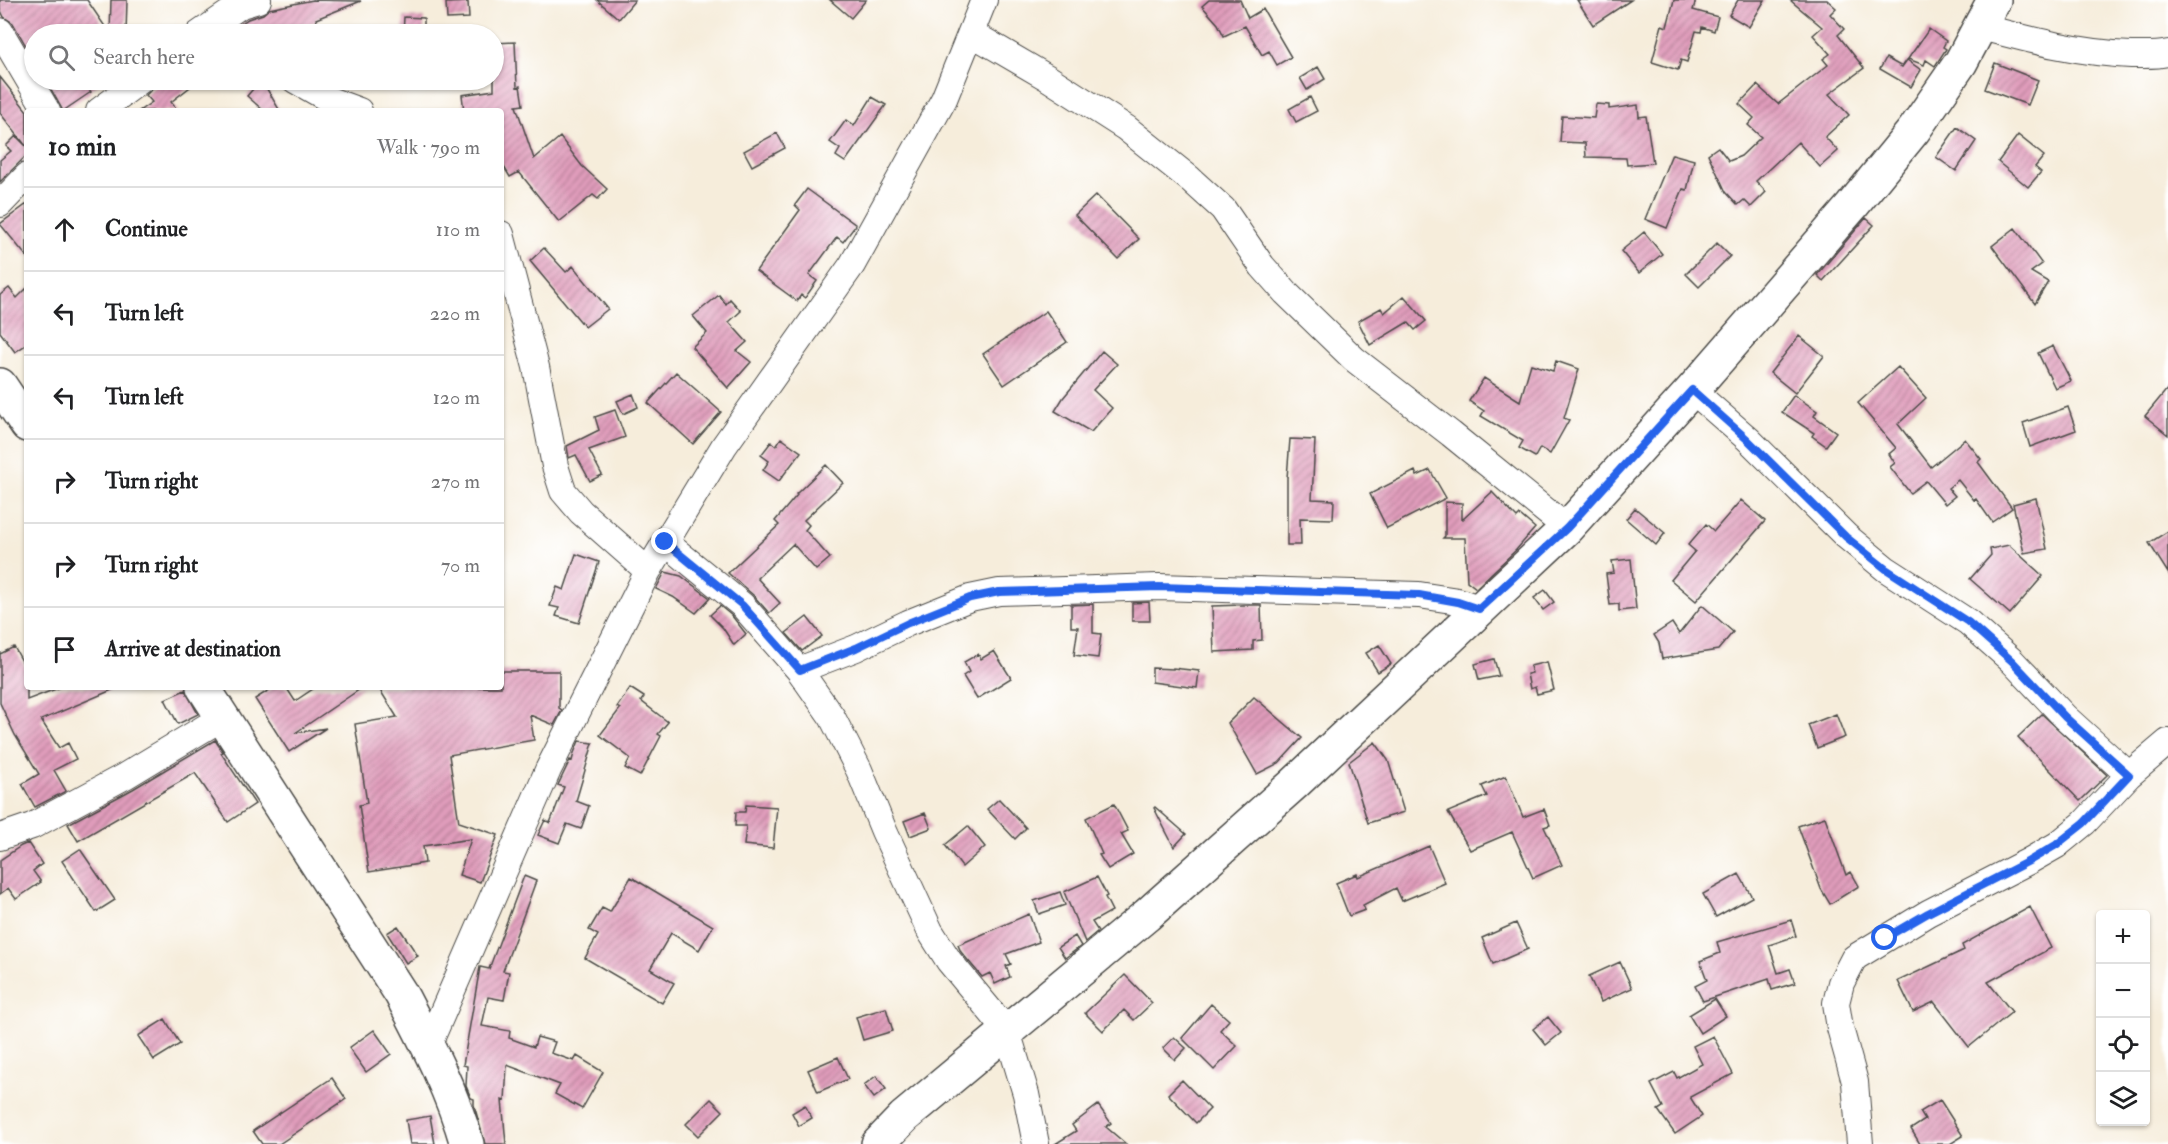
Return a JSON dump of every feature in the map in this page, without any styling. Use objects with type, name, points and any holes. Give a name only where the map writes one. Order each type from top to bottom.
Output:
[{"type":"main road","points":[[878,1144],[904,1117],[1164,900],[1294,784],[1567,528],[1692,390],[1852,206],[1914,130],[1960,62],[1987,14]]},
{"type":"main road","points":[[0,385],[24,421]]},
{"type":"main road","points":[[205,690],[401,994],[428,1046],[454,1105],[467,1144]]},
{"type":"street","points":[[219,24],[241,5],[258,0]]},
{"type":"street","points":[[428,1046],[548,770],[648,571],[724,446],[852,266],[944,99],[984,0]]},
{"type":"street","points":[[1987,14],[2039,42],[2106,54],[2159,55],[2168,53]]},
{"type":"street","points":[[0,31],[24,72]]},
{"type":"street","points":[[971,33],[1048,78],[1126,128],[1190,179],[1223,209],[1262,266],[1286,293],[1354,359],[1567,528]]},
{"type":"street","points":[[35,90],[45,108]]},
{"type":"street","points":[[103,108],[127,90]]},
{"type":"street","points":[[313,90],[332,101],[351,108]]},
{"type":"street","points":[[0,204],[24,179]]},
{"type":"street","points":[[504,245],[536,367],[555,466],[563,491],[581,512],[648,571]]},
{"type":"street","points":[[1692,390],[1748,440],[1846,537],[1886,569],[1968,622],[2012,661],[2065,717],[2129,775]]},
{"type":"street","points":[[665,542],[742,605],[800,670],[832,717],[859,770],[930,931],[949,961],[1007,1031],[1026,1094],[1036,1144]]},
{"type":"street","points":[[800,670],[970,598],[999,592],[1159,587],[1419,595],[1458,602],[1479,609]]},
{"type":"street","points":[[0,837],[32,826],[124,776],[224,717]]},
{"type":"street","points":[[1860,1144],[1855,1082],[1840,1028],[1836,1003],[1841,983],[1854,958],[1928,913],[2056,845],[2084,823],[2129,775],[2168,742]]},
{"type":"building","points":[[0,0],[87,0],[103,24],[24,24],[24,42],[13,23],[4,17],[0,9]]},
{"type":"building","points":[[111,0],[127,0],[126,24],[110,24]]},
{"type":"building","points":[[313,0],[361,1],[316,19],[317,22],[307,24],[240,24],[269,9]]},
{"type":"building","points":[[597,0],[635,0],[619,19]]},
{"type":"building","points":[[830,0],[866,0],[851,18]]},
{"type":"building","points":[[1209,0],[1240,0],[1248,18],[1263,9],[1291,57],[1277,65],[1269,51],[1262,55],[1245,26],[1224,36],[1218,24],[1202,6]]},
{"type":"building","points":[[1577,0],[1631,0],[1593,25]]},
{"type":"building","points":[[1674,0],[1696,0],[1693,10],[1718,17],[1714,31],[1702,27],[1701,32],[1696,31],[1687,62],[1681,60],[1678,70],[1652,62],[1662,25],[1667,27]]},
{"type":"building","points":[[1738,0],[1765,0],[1749,27],[1729,15]]},
{"type":"building","points":[[1790,0],[1827,0],[1836,8],[1830,14],[1844,29],[1838,35],[1864,68],[1829,94],[1849,115],[1825,137],[1838,151],[1820,167],[1798,142],[1756,181],[1766,192],[1751,207],[1744,200],[1738,205],[1726,192],[1708,154],[1718,147],[1729,161],[1741,156],[1761,137],[1748,125],[1754,118],[1739,104],[1757,85],[1778,104],[1828,65],[1823,59],[1830,54],[1813,35],[1822,27]]},
{"type":"building","points":[[468,2],[469,18],[447,19],[446,3]]},
{"type":"building","points":[[404,17],[424,18],[424,24],[404,24]]},
{"type":"building","points":[[1929,29],[1946,41],[1943,47],[1946,49],[1935,66],[1926,60],[1924,65],[1908,59]]},
{"type":"building","points":[[515,42],[517,87],[520,86],[523,105],[516,106],[534,159],[560,137],[582,166],[607,189],[598,199],[593,195],[559,222],[519,172],[510,177],[504,167],[504,108],[464,108],[462,95],[504,90],[504,43]]},
{"type":"building","points":[[1886,58],[1902,67],[1907,60],[1921,70],[1911,87],[1880,69]]},
{"type":"building","points":[[1995,63],[2038,80],[2028,105],[1985,89]]},
{"type":"building","points":[[1318,67],[1325,79],[1307,90],[1300,78]]},
{"type":"building","points":[[0,77],[25,108],[24,143],[0,113]]},
{"type":"building","points":[[51,90],[89,90],[91,92],[67,108],[61,108]]},
{"type":"building","points":[[151,90],[186,90],[171,102],[176,108],[143,108],[152,102],[146,95]]},
{"type":"building","points":[[252,90],[268,90],[278,108],[261,108],[247,96]]},
{"type":"building","points":[[872,97],[886,105],[845,162],[836,156],[840,149],[830,142],[846,120],[854,126]]},
{"type":"building","points":[[1310,97],[1317,111],[1296,122],[1289,109]]},
{"type":"building","points":[[1596,104],[1609,105],[1609,109],[1638,105],[1639,117],[1646,116],[1653,163],[1627,165],[1626,158],[1586,157],[1585,143],[1560,142],[1562,116],[1594,118]]},
{"type":"building","points":[[1957,127],[1976,141],[1956,171],[1936,157]]},
{"type":"building","points":[[777,133],[785,148],[752,166],[744,151]]},
{"type":"building","points":[[2018,135],[2044,156],[2035,167],[2041,172],[2028,187],[1998,162]]},
{"type":"building","points":[[16,136],[24,144],[24,158],[0,182],[0,160],[11,151],[6,146]]},
{"type":"building","points":[[1672,154],[1694,160],[1687,190],[1683,189],[1667,228],[1645,219]]},
{"type":"building","points":[[807,189],[856,225],[843,242],[837,237],[809,275],[817,281],[805,298],[801,295],[797,301],[756,271],[800,210],[795,205]]},
{"type":"building","points":[[1096,195],[1139,239],[1118,259],[1075,215]]},
{"type":"building","points":[[24,206],[24,253],[0,224]]},
{"type":"building","points":[[1866,218],[1874,225],[1823,281],[1817,275]]},
{"type":"building","points":[[2015,228],[2042,264],[2031,272],[2048,282],[2035,304],[1992,246]]},
{"type":"building","points":[[1644,232],[1662,254],[1639,273],[1621,251]]},
{"type":"building","points":[[1717,243],[1730,256],[1699,287],[1686,274]]},
{"type":"building","points":[[544,248],[566,272],[573,266],[608,309],[585,327],[530,261]]},
{"type":"building","points":[[9,288],[17,298],[24,291],[24,346],[15,352],[0,332],[0,295]]},
{"type":"building","points":[[719,295],[726,304],[730,299],[741,311],[729,322],[747,342],[737,351],[751,362],[728,388],[692,347],[707,333],[693,316]]},
{"type":"building","points":[[1404,296],[1426,321],[1415,330],[1408,322],[1370,345],[1358,321],[1381,308],[1384,313]]},
{"type":"building","points":[[1046,311],[1067,342],[1004,385],[983,354]]},
{"type":"building","points":[[1799,336],[1824,356],[1795,393],[1770,373]]},
{"type":"building","points":[[2053,346],[2071,381],[2055,388],[2038,353]]},
{"type":"building","points":[[1102,351],[1117,364],[1093,390],[1112,408],[1091,432],[1055,411]]},
{"type":"building","points":[[1556,361],[1579,369],[1564,418],[1569,420],[1550,454],[1540,448],[1535,457],[1519,448],[1523,441],[1481,416],[1484,411],[1469,401],[1484,378],[1520,401],[1531,364],[1553,371]]},
{"type":"building","points":[[1898,367],[1926,398],[1898,424],[1931,467],[1965,439],[1981,459],[1978,462],[2012,508],[1992,522],[1976,499],[1974,500],[1958,480],[1948,488],[1955,496],[1945,504],[1926,481],[1910,493],[1890,467],[1895,463],[1889,454],[1896,448],[1858,403]]},
{"type":"building","points":[[676,372],[721,412],[693,444],[648,403]]},
{"type":"building","points":[[2168,388],[2168,435],[2145,416]]},
{"type":"building","points":[[633,394],[638,407],[623,414],[617,401]]},
{"type":"building","points":[[1794,395],[1817,411],[1814,416],[1836,432],[1826,446],[1812,436],[1814,433],[1782,412]]},
{"type":"building","points":[[2068,407],[2076,430],[2030,447],[2023,423]]},
{"type":"building","points":[[615,410],[625,437],[589,450],[602,475],[590,481],[576,455],[569,458],[567,446],[599,430],[595,417]]},
{"type":"building","points":[[781,438],[801,452],[779,481],[763,470],[769,461],[761,455],[771,442],[776,446]]},
{"type":"building","points":[[1290,439],[1315,440],[1312,499],[1334,500],[1333,519],[1300,518],[1301,545],[1287,545],[1287,478]]},
{"type":"building","points":[[826,465],[843,483],[804,520],[809,525],[805,530],[830,558],[816,570],[793,544],[757,578],[780,603],[769,613],[728,573],[779,525],[775,521],[796,494]]},
{"type":"building","points":[[1430,470],[1446,498],[1387,528],[1370,494],[1415,471],[1417,476]]},
{"type":"building","points":[[1492,492],[1517,518],[1520,515],[1535,528],[1516,550],[1476,588],[1467,581],[1465,538],[1443,538],[1445,536],[1445,502],[1462,503],[1462,520]]},
{"type":"building","points":[[2036,498],[2047,549],[2024,553],[2013,504]]},
{"type":"building","points":[[1741,500],[1765,521],[1696,601],[1671,580],[1695,551],[1688,545],[1706,524],[1714,531]]},
{"type":"building","points":[[1635,508],[1665,533],[1656,545],[1626,519]]},
{"type":"building","points":[[2168,531],[2168,573],[2149,543]]},
{"type":"building","points":[[2009,545],[2043,576],[2010,614],[1970,579],[1991,555],[1990,549]]},
{"type":"building","points":[[576,554],[599,562],[579,623],[556,616],[559,608],[550,606],[557,587],[564,590]]},
{"type":"building","points":[[1631,559],[1636,609],[1619,611],[1619,604],[1610,605],[1606,574],[1614,573],[1612,561]]},
{"type":"building","points":[[665,572],[681,576],[710,598],[696,613],[673,597],[656,589]]},
{"type":"building","points":[[1545,590],[1554,602],[1543,610],[1534,598]]},
{"type":"building","points":[[1149,602],[1150,621],[1132,621],[1132,603]]},
{"type":"building","points":[[1093,604],[1093,633],[1101,634],[1098,658],[1074,655],[1078,627],[1071,627],[1071,605]]},
{"type":"building","points":[[1261,605],[1262,640],[1253,641],[1253,650],[1214,652],[1212,606]]},
{"type":"building","points":[[1702,605],[1733,632],[1718,650],[1662,659],[1659,643],[1654,635],[1672,623],[1679,634]]},
{"type":"building","points":[[720,606],[732,616],[746,634],[734,645],[723,628],[710,615]]},
{"type":"building","points":[[807,617],[822,636],[802,651],[786,633]]},
{"type":"building","points":[[1379,645],[1391,664],[1378,672],[1366,653]]},
{"type":"building","points":[[14,647],[24,665],[24,690],[27,690],[27,700],[53,690],[112,690],[41,720],[59,748],[68,743],[76,759],[54,770],[66,791],[35,807],[22,784],[39,774],[15,735],[0,703],[0,654]]},
{"type":"building","points":[[994,651],[1011,678],[977,699],[963,676],[969,672],[964,662],[978,654],[981,659]]},
{"type":"building","points":[[1494,659],[1499,676],[1479,680],[1475,664]]},
{"type":"building","points":[[1547,662],[1554,690],[1537,694],[1535,687],[1530,689],[1527,674],[1532,673],[1530,666]]},
{"type":"building","points":[[1152,668],[1199,671],[1197,688],[1152,682]]},
{"type":"building","points":[[504,671],[559,671],[559,708],[562,710],[554,725],[530,715],[534,740],[449,755],[459,822],[498,835],[480,882],[459,875],[471,839],[423,846],[425,863],[369,872],[359,805],[367,803],[355,724],[397,717],[380,690],[504,690]]},
{"type":"building","points":[[630,688],[644,697],[641,701],[668,722],[658,734],[661,736],[640,776],[625,768],[630,758],[600,735],[620,709],[617,707]]},
{"type":"building","points":[[185,690],[198,714],[178,724],[165,699]]},
{"type":"building","points":[[269,690],[288,690],[295,701],[312,690],[359,690],[295,733],[326,728],[289,752],[255,699]]},
{"type":"building","points":[[1254,697],[1302,738],[1279,763],[1257,774],[1228,723]]},
{"type":"building","points":[[1836,714],[1845,737],[1817,748],[1808,725]]},
{"type":"building","points":[[2042,714],[2107,775],[2080,801],[2018,737]]},
{"type":"building","points":[[215,740],[223,752],[221,753],[255,804],[228,822],[195,773],[78,841],[68,824],[133,789]]},
{"type":"building","points":[[579,741],[593,743],[576,801],[589,806],[581,829],[567,824],[559,843],[538,835],[545,820],[550,823],[564,787],[558,785],[570,760],[572,761]]},
{"type":"building","points":[[1375,742],[1388,760],[1404,812],[1368,823],[1349,762]]},
{"type":"building","points":[[1506,776],[1523,817],[1544,809],[1550,825],[1544,827],[1562,865],[1533,878],[1512,832],[1470,850],[1448,812],[1487,796],[1482,786]]},
{"type":"building","points":[[999,799],[1026,828],[1015,839],[987,809]]},
{"type":"building","points":[[1114,804],[1128,831],[1121,834],[1133,854],[1108,869],[1099,855],[1102,854],[1086,818]]},
{"type":"building","points":[[746,805],[777,807],[773,848],[744,845],[746,826],[735,826],[736,812],[745,812]]},
{"type":"building","points":[[1154,808],[1186,834],[1174,847]]},
{"type":"building","points":[[925,813],[931,828],[910,836],[904,821]]},
{"type":"building","points":[[1825,817],[1846,875],[1851,872],[1859,886],[1830,904],[1821,889],[1798,826]]},
{"type":"building","points":[[968,826],[985,847],[962,867],[945,845]]},
{"type":"building","points":[[28,843],[42,864],[33,871],[41,882],[16,899],[8,888],[0,894],[0,860]]},
{"type":"building","points":[[1429,846],[1445,883],[1402,901],[1396,888],[1363,905],[1365,910],[1349,916],[1336,883],[1357,874],[1358,877]]},
{"type":"building","points":[[80,849],[115,900],[96,912],[62,861]]},
{"type":"building","points":[[1739,874],[1752,897],[1716,917],[1703,894]]},
{"type":"building","points":[[524,876],[536,881],[503,971],[509,972],[504,1000],[488,997],[482,1026],[510,1031],[509,1038],[534,1047],[537,1037],[555,1042],[551,1053],[574,1061],[577,1056],[603,1072],[582,1109],[555,1094],[560,1085],[507,1065],[505,1101],[502,1100],[506,1144],[485,1144],[474,1099],[471,1098],[466,1086],[467,1066],[463,1065],[480,967],[489,969]]},
{"type":"building","points":[[631,877],[713,926],[699,950],[671,933],[650,969],[674,983],[662,1003],[585,958],[598,935],[589,930],[602,908],[610,912]]},
{"type":"building","points":[[1097,877],[1112,911],[1092,922],[1098,931],[1085,942],[1064,892]]},
{"type":"building","points":[[1060,892],[1065,905],[1039,914],[1034,901]]},
{"type":"building","points":[[2030,907],[2051,948],[1988,982],[2012,1012],[1969,1047],[1934,1002],[1913,1012],[1898,981],[1964,950],[1962,945]]},
{"type":"building","points":[[1029,914],[1039,942],[1006,954],[1011,964],[1006,966],[1010,977],[995,984],[990,973],[982,977],[958,945]]},
{"type":"building","points":[[1791,920],[1796,936],[1769,945],[1778,973],[1790,969],[1795,983],[1772,990],[1769,979],[1703,1001],[1695,986],[1707,980],[1700,961],[1720,953],[1717,942]]},
{"type":"building","points":[[1516,923],[1528,949],[1493,964],[1482,938]]},
{"type":"building","points":[[398,926],[418,956],[406,963],[387,933]]},
{"type":"building","points":[[1075,936],[1081,946],[1065,958],[1058,947]]},
{"type":"building","points":[[1620,962],[1632,988],[1601,1002],[1589,976]]},
{"type":"building","points":[[1125,975],[1152,1003],[1134,1020],[1124,1010],[1103,1031],[1085,1013]]},
{"type":"building","points":[[1715,999],[1726,1016],[1700,1033],[1689,1015]]},
{"type":"building","points":[[1211,1004],[1229,1020],[1220,1030],[1237,1046],[1214,1070],[1182,1038]]},
{"type":"building","points":[[886,1008],[893,1031],[863,1040],[856,1017]]},
{"type":"building","points":[[1548,1017],[1561,1033],[1546,1045],[1533,1029]]},
{"type":"building","points":[[165,1019],[180,1044],[154,1060],[138,1036]]},
{"type":"building","points":[[374,1030],[391,1054],[366,1072],[349,1048]]},
{"type":"building","points":[[1713,1036],[1733,1074],[1690,1097],[1702,1116],[1675,1134],[1658,1110],[1663,1107],[1651,1084],[1674,1072],[1677,1078],[1702,1064],[1693,1046]]},
{"type":"building","points":[[1174,1037],[1186,1048],[1175,1060],[1163,1048]]},
{"type":"building","points":[[838,1057],[848,1079],[818,1092],[808,1070]]},
{"type":"building","points":[[876,1076],[886,1089],[874,1098],[864,1085]]},
{"type":"building","points":[[332,1078],[346,1099],[279,1144],[262,1144],[253,1131]]},
{"type":"building","points":[[1182,1080],[1210,1109],[1196,1123],[1168,1094]]},
{"type":"building","points":[[711,1099],[723,1111],[698,1136],[686,1124]]},
{"type":"building","points":[[1940,1100],[1963,1136],[1950,1144],[1920,1144],[1911,1129],[1925,1120],[1920,1112]]},
{"type":"building","points":[[805,1105],[812,1118],[799,1126],[792,1113]]},
{"type":"building","points":[[1098,1105],[1111,1123],[1106,1127],[1126,1144],[1055,1144],[1076,1131],[1072,1125]]},
{"type":"building","points":[[430,1116],[435,1144],[410,1144],[406,1120]]},
{"type":"route","points":[[665,542],[742,605],[800,670],[970,598],[999,592],[1159,587],[1419,595],[1458,602],[1479,609],[1567,528],[1692,390],[1748,440],[1846,537],[1886,569],[1968,622],[2012,661],[2065,717],[2129,775],[2084,823],[2056,845],[1885,938]]}]
